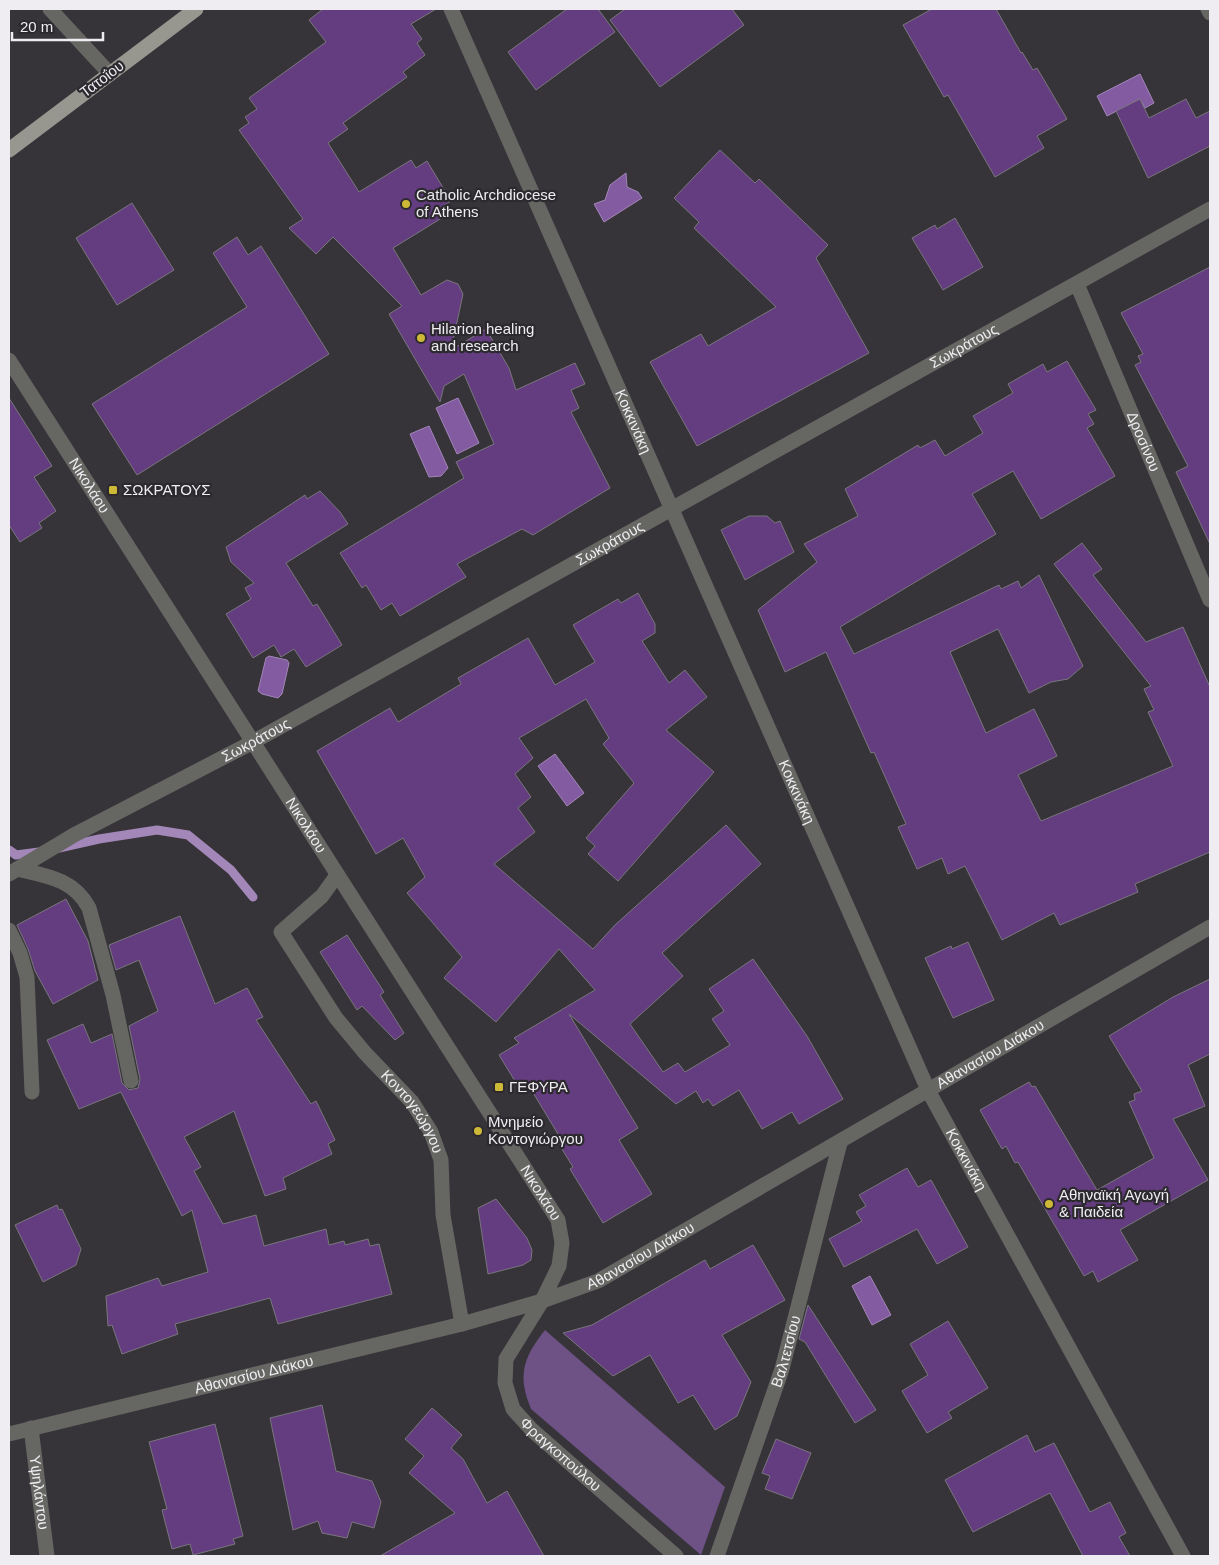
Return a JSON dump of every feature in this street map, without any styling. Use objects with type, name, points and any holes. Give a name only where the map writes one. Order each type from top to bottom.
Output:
[{"type":"main road","name":"Τατοΐου","points":[[9,150],[196,9]]},
{"type":"street","points":[[50,9],[110,74]]},
{"type":"street","name":"Κοκκινάκη","points":[[451,9],[929,1092],[1183,1556]]},
{"type":"street","points":[[1208,9],[1210,14]]},
{"type":"street","name":"Σωκράτους","points":[[13,872],[74,835],[253,742],[1210,209]]},
{"type":"street","name":"Δροσίνου","points":[[1077,284],[1210,600]]},
{"type":"street","name":"Νικολάου","points":[[9,360],[558,1220],[562,1243],[559,1266],[542,1301]]},
{"type":"street","points":[[13,872],[51,877],[75,888],[84,898],[89,908],[114,994],[131,1081]]},
{"type":"street","name":"Κοντογεώργου","points":[[337,875],[322,896],[281,932],[336,1018],[365,1053],[412,1102],[431,1132],[441,1160],[443,1215],[462,1324]]},
{"type":"street","name":"Αθανασίου Διάκου","points":[[9,1434],[462,1324],[542,1301],[598,1281],[929,1092],[1210,927]]},
{"type":"street","points":[[9,930],[20,953],[27,977],[32,1092]]},
{"type":"street","name":"Βαλτετσίου","points":[[717,1556],[782,1369],[840,1143]]},
{"type":"street","name":"Φραγκοπούλου","points":[[542,1301],[506,1359],[505,1383],[512,1409],[532,1430],[676,1556]]},
{"type":"street","name":"Υψηλάντου","points":[[32,1428],[47,1556]]},
{"type":"shaded area","points":[[1140,74],[1154,103],[1145,108],[1140,99],[1107,116],[1097,96]]},
{"type":"shaded area","points":[[626,173],[627,187],[638,192],[642,198],[604,222],[594,204],[605,200],[610,185]]},
{"type":"shaded area","points":[[458,398],[479,443],[457,454],[436,408]]},
{"type":"shaded area","points":[[429,426],[448,468],[441,476],[429,477],[410,434]]},
{"type":"shaded area","points":[[269,656],[287,660],[289,663],[282,694],[278,698],[262,694],[258,691],[266,658]]},
{"type":"shaded area","points":[[555,754],[584,793],[567,806],[538,766]]},
{"type":"shaded area","points":[[870,1276],[891,1315],[872,1325],[852,1286]]},
{"type":"shaded area","points":[[545,1330],[725,1487],[701,1555],[531,1409],[524,1386],[524,1367],[532,1349]]},
{"type":"building","points":[[323,9],[436,9],[411,24],[422,39],[417,43],[425,55],[403,72],[407,77],[343,123],[348,129],[328,143],[359,192],[411,160],[416,168],[427,161],[451,201],[440,208],[445,216],[393,248],[421,295],[447,280],[458,284],[463,294],[451,350],[486,329],[509,368],[516,390],[575,363],[585,384],[571,390],[579,408],[571,412],[610,488],[533,535],[522,529],[457,564],[466,577],[400,616],[392,603],[381,610],[366,585],[362,588],[340,553],[464,478],[456,462],[494,444],[464,374],[444,386],[440,402],[389,314],[402,306],[333,237],[316,254],[289,228],[303,219],[239,130],[249,123],[245,117],[257,109],[249,98],[326,42],[309,20]]},
{"type":"building","points":[[567,9],[598,9],[615,32],[536,90],[508,52]]},
{"type":"building","points":[[625,9],[732,9],[744,25],[660,87],[610,20]]},
{"type":"building","points":[[932,9],[996,9],[1021,53],[1033,70],[1037,68],[1067,119],[1037,136],[1044,148],[995,177],[948,95],[944,97],[903,25]]},
{"type":"building","points":[[1140,99],[1149,118],[1186,99],[1196,118],[1210,111],[1210,146],[1148,178],[1116,111]]},
{"type":"building","points":[[720,150],[755,183],[759,179],[828,245],[816,258],[869,353],[697,446],[650,362],[701,334],[708,346],[776,307],[694,228],[699,222],[674,198]]},
{"type":"building","points":[[132,203],[174,270],[117,305],[76,238]]},
{"type":"building","points":[[955,218],[983,267],[943,290],[912,238],[935,225],[937,229]]},
{"type":"building","points":[[237,237],[248,255],[261,246],[329,354],[137,475],[92,404],[247,307],[213,253]]},
{"type":"building","points":[[1210,267],[1210,544],[1176,472],[1188,466],[1135,365],[1141,362],[1138,356],[1143,354],[1121,313]]},
{"type":"building","points":[[1067,361],[1096,410],[1088,414],[1094,424],[1087,428],[1115,476],[1041,519],[1013,471],[972,494],[996,534],[840,627],[854,654],[999,585],[1001,589],[1018,581],[1021,588],[1039,575],[1083,666],[1068,679],[1051,682],[1029,693],[998,629],[950,652],[986,733],[1034,709],[1057,756],[1018,775],[1041,821],[1173,766],[1148,712],[1154,710],[1144,689],[1151,686],[1054,564],[1082,543],[1102,569],[1093,575],[1146,642],[1183,627],[1210,687],[1210,852],[1135,884],[1138,892],[1060,925],[1054,913],[1002,940],[965,866],[948,874],[942,858],[917,869],[898,827],[906,824],[874,752],[871,753],[826,652],[785,672],[758,610],[817,562],[804,544],[858,516],[845,489],[918,445],[920,448],[935,440],[945,456],[983,433],[973,416],[1013,393],[1008,384],[1043,364],[1047,372]]},
{"type":"building","points":[[9,398],[52,466],[34,477],[56,511],[39,523],[42,528],[20,542],[9,525]]},
{"type":"building","points":[[320,491],[340,512],[348,524],[286,563],[313,606],[317,604],[342,645],[306,667],[294,649],[281,657],[274,645],[253,658],[226,614],[251,599],[245,588],[254,583],[231,562],[226,547],[305,495],[307,499]]},
{"type":"building","points":[[749,516],[767,516],[775,523],[780,521],[794,552],[745,580],[721,530]]},
{"type":"building","points":[[638,593],[655,624],[655,633],[642,641],[669,683],[685,670],[707,697],[666,730],[714,772],[618,881],[588,854],[595,846],[586,838],[634,783],[603,744],[609,738],[586,699],[519,738],[533,758],[515,774],[531,797],[518,808],[535,832],[494,864],[593,949],[615,925],[726,825],[761,864],[662,953],[683,976],[630,1024],[663,1072],[678,1063],[685,1072],[730,1045],[712,1019],[724,1011],[709,989],[753,959],[807,1036],[843,1099],[799,1124],[792,1112],[762,1129],[739,1090],[713,1106],[708,1099],[703,1103],[696,1091],[676,1104],[569,1014],[638,1128],[619,1140],[652,1194],[603,1223],[570,1169],[573,1167],[557,1141],[561,1139],[529,1086],[521,1091],[499,1055],[519,1043],[514,1038],[595,990],[559,949],[496,1022],[444,978],[462,957],[407,893],[425,877],[403,838],[376,854],[317,751],[390,708],[398,722],[461,684],[458,678],[528,638],[555,685],[595,662],[573,625],[618,599],[621,603]]},
{"type":"building","points":[[66,899],[88,941],[98,980],[53,1004],[35,971],[17,925]]},
{"type":"building","points":[[180,916],[215,1004],[247,988],[263,1017],[256,1020],[311,1104],[316,1101],[335,1140],[328,1144],[332,1154],[283,1178],[286,1189],[265,1196],[234,1111],[184,1137],[201,1167],[194,1171],[223,1224],[256,1215],[264,1246],[326,1229],[329,1245],[344,1241],[345,1245],[368,1239],[370,1246],[379,1244],[392,1294],[278,1324],[270,1298],[175,1324],[178,1334],[122,1354],[112,1325],[108,1326],[106,1296],[158,1278],[162,1286],[208,1272],[192,1210],[182,1216],[121,1092],[79,1109],[47,1040],[83,1024],[91,1043],[112,1034],[122,1083],[129,1090],[138,1088],[140,1079],[129,1026],[158,1011],[139,960],[116,970],[109,945]]},
{"type":"building","points":[[347,935],[384,992],[380,995],[404,1033],[395,1040],[362,1006],[357,1010],[320,952]]},
{"type":"building","points":[[968,942],[994,1000],[953,1018],[925,958],[951,946],[952,949]]},
{"type":"building","points":[[1210,979],[1210,1054],[1188,1065],[1205,1106],[1173,1119],[1208,1180],[1120,1230],[1138,1260],[1098,1282],[1093,1271],[1084,1276],[1018,1162],[1015,1163],[1006,1146],[1002,1149],[980,1110],[1029,1082],[1032,1087],[1035,1086],[1097,1190],[1154,1158],[1129,1102],[1135,1100],[1134,1094],[1142,1091],[1109,1036],[1173,997]]},
{"type":"building","points":[[907,1168],[918,1187],[931,1180],[968,1247],[937,1264],[917,1229],[844,1267],[829,1239],[862,1221],[856,1212],[866,1206],[859,1195]]},
{"type":"building","points":[[496,1199],[527,1238],[532,1250],[531,1260],[523,1265],[488,1274],[478,1208]]},
{"type":"building","points":[[57,1205],[59,1210],[62,1209],[81,1249],[76,1265],[43,1282],[15,1225]]},
{"type":"building","points":[[753,1245],[785,1300],[722,1335],[751,1382],[737,1416],[715,1430],[693,1395],[678,1403],[650,1355],[613,1376],[563,1333],[592,1325],[705,1260],[710,1269]]},
{"type":"building","points":[[808,1305],[876,1410],[855,1423],[805,1342],[799,1339]]},
{"type":"building","points":[[948,1321],[988,1388],[948,1412],[952,1418],[927,1433],[902,1391],[928,1375],[910,1344]]},
{"type":"building","points":[[322,1405],[336,1471],[372,1481],[381,1502],[374,1528],[352,1522],[347,1538],[322,1533],[318,1521],[293,1530],[270,1418]]},
{"type":"building","points":[[432,1408],[462,1435],[451,1448],[463,1459],[487,1503],[507,1491],[544,1556],[380,1556],[455,1513],[409,1473],[424,1456],[405,1439]]},
{"type":"building","points":[[215,1424],[243,1536],[233,1539],[235,1544],[193,1555],[190,1544],[172,1549],[162,1510],[167,1509],[149,1442]]},
{"type":"building","points":[[1027,1435],[1035,1452],[1054,1443],[1090,1512],[1110,1502],[1126,1533],[1119,1537],[1130,1556],[1083,1556],[1050,1493],[973,1532],[945,1480]]},
{"type":"building","points":[[776,1439],[811,1453],[792,1499],[765,1489],[770,1476],[762,1473]]},
{"type":"waterway","points":[[59,848],[99,839],[157,830],[188,835],[231,870],[253,897]]},
{"type":"waterway","points":[[9,850],[16,855],[39,852]]},
{"type":"place","name":"Catholic Archdiocese of Athens","points":[[406,204]]},
{"type":"place","name":"Hilarion healing and research","points":[[421,338]]},
{"type":"place","name":"ΣΩΚΡΑΤΟΥΣ","points":[[113,490]]},
{"type":"place","name":"ΓΕΦΥΡΑ","points":[[499,1087]]},
{"type":"place","name":"Μνημείο Κοντογιώργου","points":[[478,1131]]},
{"type":"place","name":"Αθηναϊκή Αγωγή & Παιδεία","points":[[1049,1204]]}]
